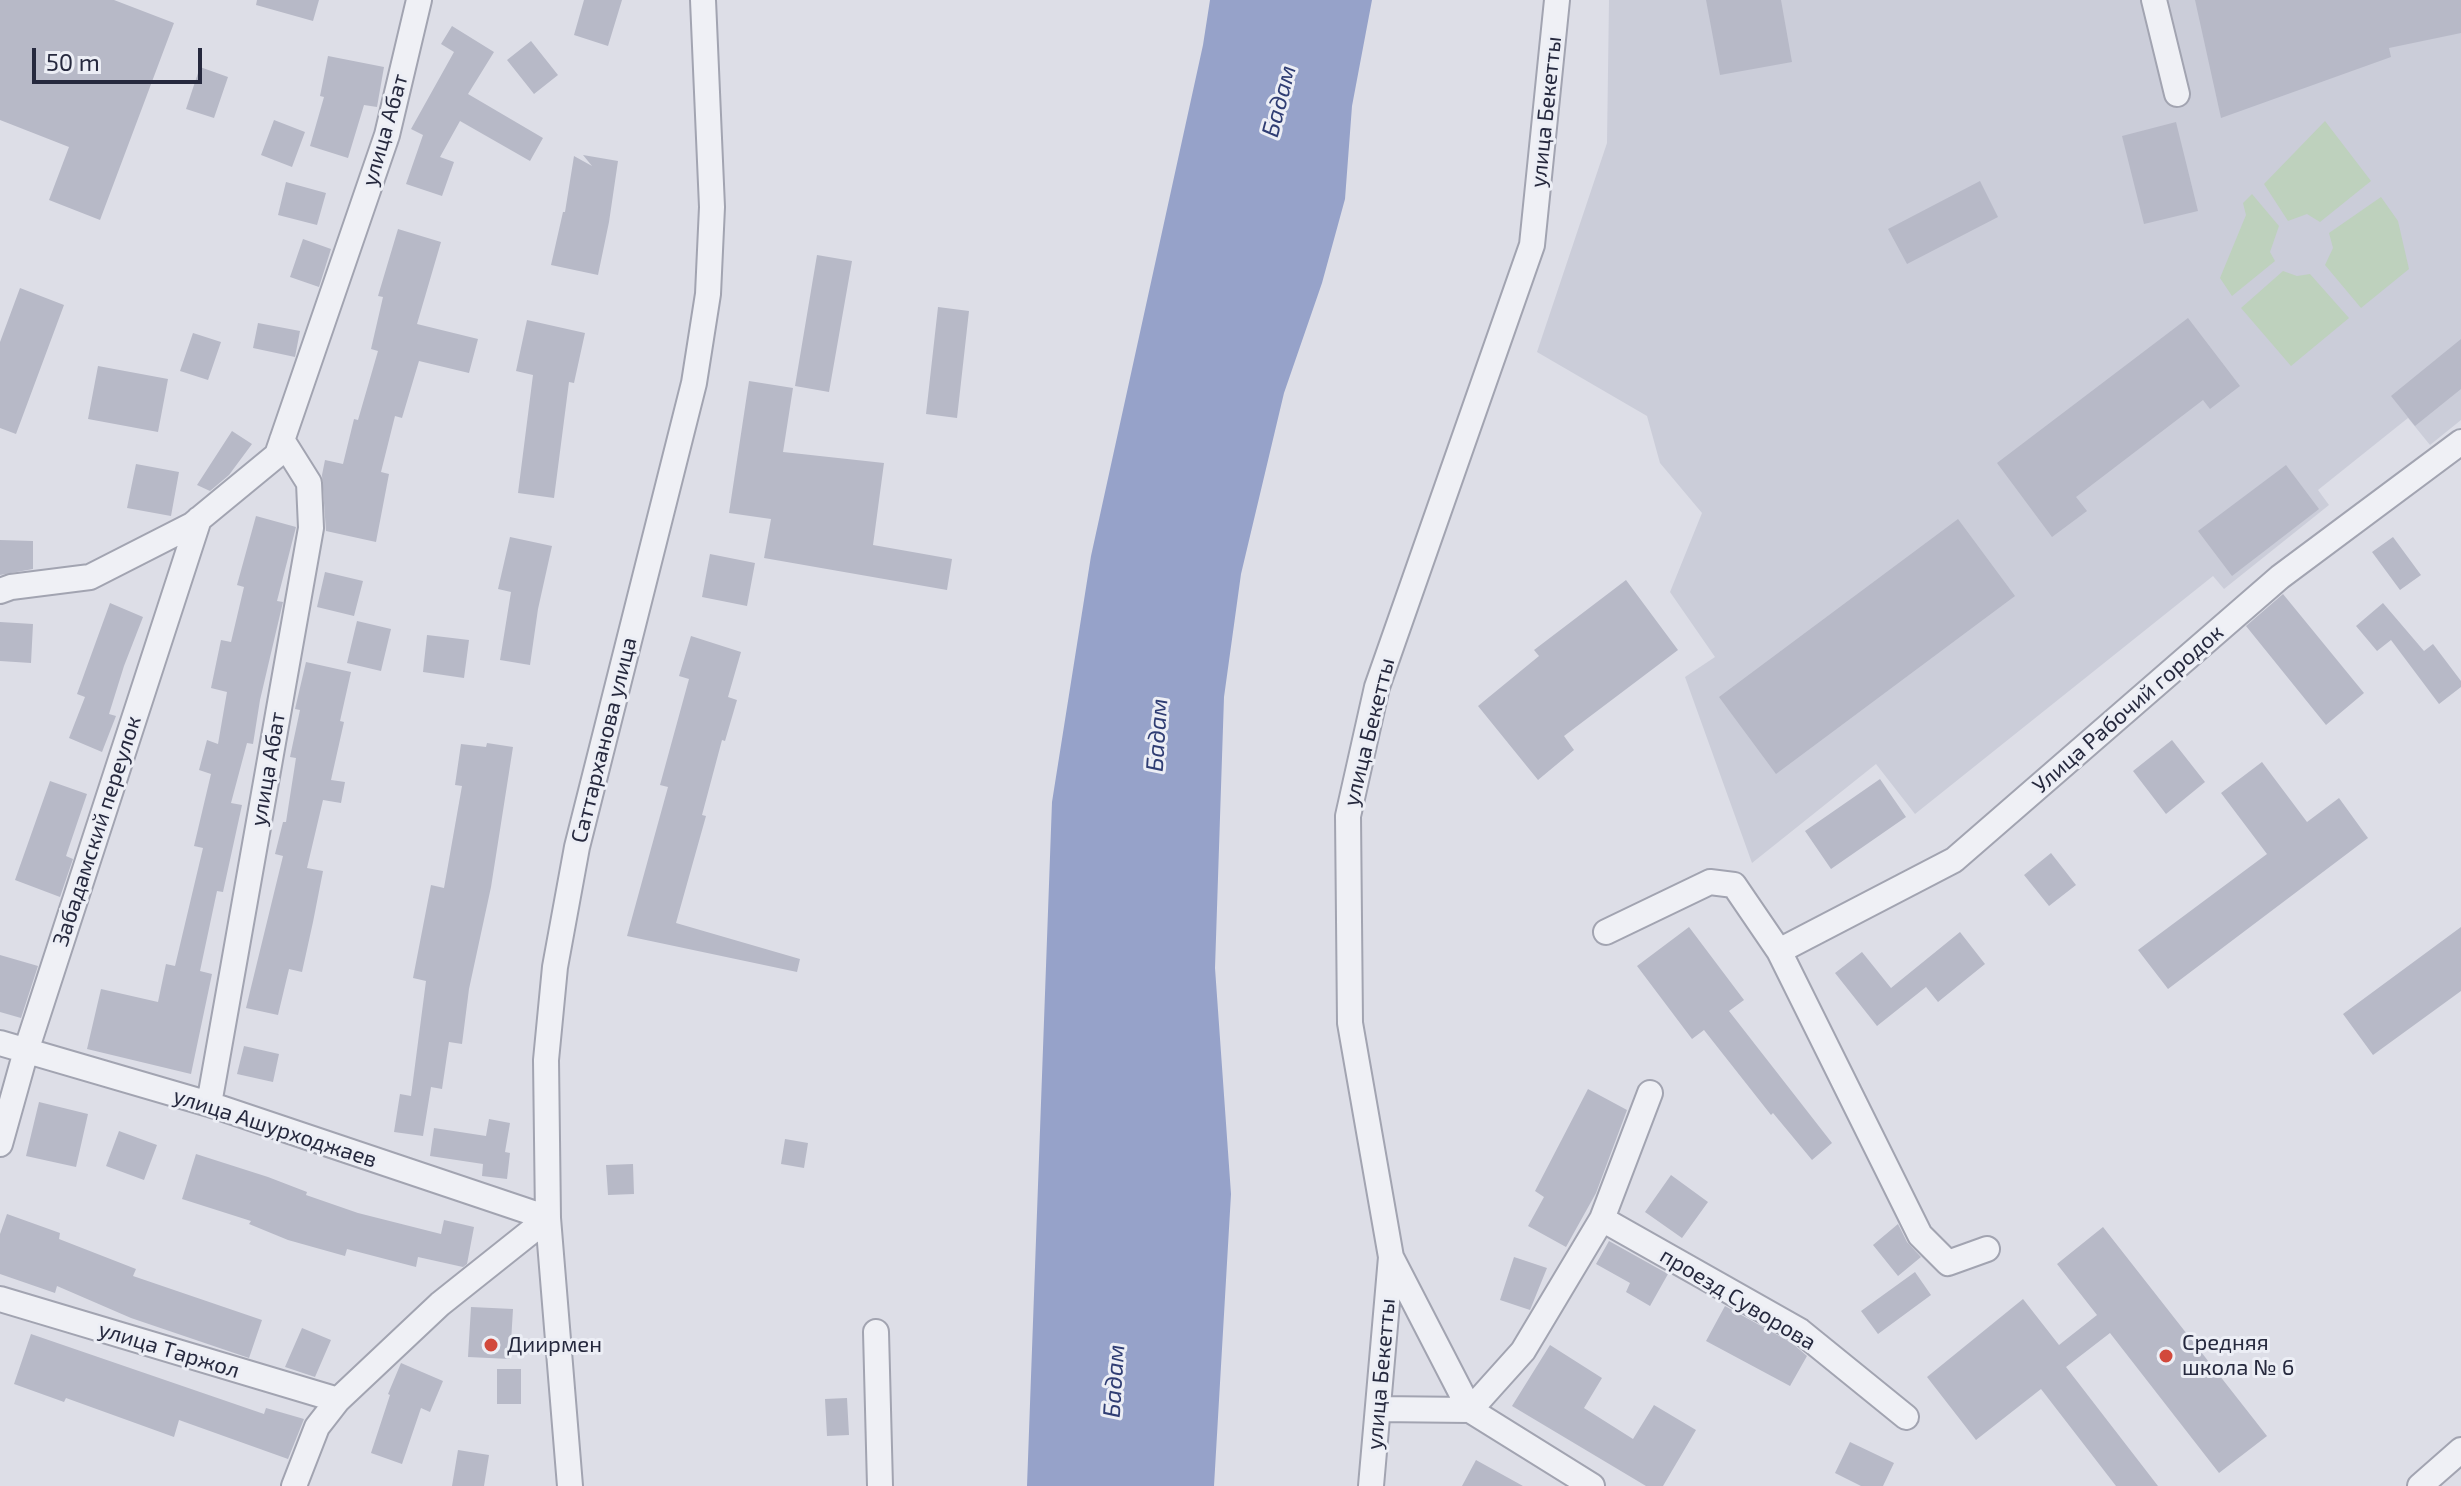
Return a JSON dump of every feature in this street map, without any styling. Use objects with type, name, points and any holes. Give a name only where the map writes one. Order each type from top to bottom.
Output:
[{"type":"street","name":"улица Абат","points":[[0,591],[90,577],[199,519],[277,455],[387,135],[419,0]]},
{"type":"street","name":"Саттарханова улица","points":[[570,1486],[548,1218],[546,1060],[555,967],[577,847],[694,383],[708,294],[712,207],[703,0]]},
{"type":"street","name":"улица Бекетты","points":[[1371,1486],[1391,1257],[1350,1023],[1348,816],[1377,687],[1532,245],[1557,0]]},
{"type":"street","points":[[2154,0],[2177,94]]},
{"type":"street","name":"улица Абат","points":[[209,1104],[311,528],[309,483],[282,440]]},
{"type":"street","name":"Улица Рабочий городок","points":[[1779,951],[1954,860],[2280,577],[2461,442]]},
{"type":"street","name":"Забадамский переулок","points":[[0,1144],[26,1051],[199,519]]},
{"type":"street","points":[[1606,932],[1710,882],[1734,885],[1779,951],[1920,1235],[1948,1263],[1987,1249]]},
{"type":"street","name":"улица Ашурходжаев","points":[[0,1043],[209,1104],[548,1218]]},
{"type":"street","points":[[1378,1409],[1470,1410],[1523,1351],[1602,1219],[1650,1093]]},
{"type":"street","points":[[294,1486],[317,1427],[338,1400],[440,1304],[548,1218]]},
{"type":"street","name":"проезд Суворова","points":[[1602,1219],[1800,1331],[1906,1417]]},
{"type":"street","points":[[1391,1257],[1470,1410],[1592,1486]]},
{"type":"street","name":"улица Таржол","points":[[0,1299],[338,1400]]},
{"type":"street","points":[[876,1332],[880,1486]]},
{"type":"street","points":[[2420,1486],[2461,1450]]},
{"type":"shaded area","points":[[1609,0],[2461,0],[2461,420],[2430,445],[2408,418],[2318,490],[2329,505],[2224,589],[2213,576],[1915,814],[1876,764],[1752,863],[1685,677],[1715,657],[1670,592],[1702,513],[1660,463],[1647,416],[1537,352],[1607,143]]},
{"type":"green space","points":[[2325,121],[2371,181],[2320,222],[2307,214],[2288,221],[2264,184]]},
{"type":"green space","points":[[2252,194],[2279,226],[2270,252],[2275,261],[2232,296],[2220,278],[2246,215],[2243,203]]},
{"type":"green space","points":[[2381,197],[2398,221],[2409,269],[2361,308],[2325,265],[2333,248],[2329,233]]},
{"type":"green space","points":[[2283,271],[2297,276],[2310,274],[2349,318],[2291,366],[2241,308]]},
{"type":"water","name":"Бадам","points":[[1210,0],[1372,0],[1352,106],[1345,199],[1322,283],[1284,393],[1241,574],[1224,697],[1215,968],[1231,1194],[1214,1486],[1027,1486],[1052,802],[1091,556],[1203,45]]},
{"type":"building","points":[[0,0],[114,0],[174,23],[100,220],[49,200],[69,147],[0,120]]},
{"type":"building","points":[[257,0],[319,0],[313,21],[256,5]]},
{"type":"building","points":[[584,0],[622,0],[608,46],[574,35]]},
{"type":"building","points":[[1706,0],[1781,0],[1792,62],[1720,75]]},
{"type":"building","points":[[2195,0],[2461,0],[2461,33],[2389,48],[2391,57],[2221,118]]},
{"type":"building","points":[[452,26],[494,52],[468,94],[543,138],[530,161],[460,121],[440,157],[454,162],[442,196],[406,184],[423,135],[411,129],[454,52],[441,44]]},
{"type":"building","points":[[531,41],[558,75],[534,94],[507,60]]},
{"type":"building","points":[[328,56],[384,67],[377,107],[364,105],[348,158],[310,146],[324,97],[320,96]]},
{"type":"building","points":[[200,67],[228,77],[214,118],[186,109]]},
{"type":"building","points":[[274,120],[305,132],[292,167],[261,155]]},
{"type":"building","points":[[2176,122],[2198,211],[2144,224],[2122,136]]},
{"type":"building","points":[[583,155],[618,161],[598,275],[551,265],[565,212],[574,156],[592,166]]},
{"type":"building","points":[[1980,181],[1998,217],[1907,264],[1888,229]]},
{"type":"building","points":[[286,182],[326,193],[317,225],[278,215]]},
{"type":"building","points":[[398,229],[441,242],[417,324],[478,339],[469,373],[419,361],[402,418],[395,416],[381,472],[389,474],[376,542],[326,531],[322,475],[325,460],[343,464],[354,419],[358,420],[378,351],[371,349],[383,297],[378,296]]},
{"type":"building","points":[[303,239],[331,249],[319,287],[290,277]]},
{"type":"building","points":[[817,255],[852,261],[829,392],[795,386]]},
{"type":"building","points":[[20,288],[64,305],[16,434],[0,428],[0,342]]},
{"type":"building","points":[[938,307],[969,311],[957,418],[926,414]]},
{"type":"building","points":[[2188,318],[2240,386],[2210,409],[2203,400],[2076,497],[2087,511],[2052,537],[1997,463]]},
{"type":"building","points":[[527,320],[585,333],[574,383],[569,382],[554,498],[518,493],[533,375],[516,371]]},
{"type":"building","points":[[258,323],[300,331],[295,357],[253,348]]},
{"type":"building","points":[[193,333],[221,342],[208,380],[180,371]]},
{"type":"building","points":[[2461,339],[2461,389],[2415,426],[2391,396]]},
{"type":"building","points":[[98,366],[168,379],[158,432],[88,419]]},
{"type":"building","points":[[749,381],[793,388],[783,452],[884,463],[873,545],[952,559],[947,590],[764,558],[771,519],[729,513]]},
{"type":"building","points":[[232,431],[252,444],[229,475],[210,491],[197,485]]},
{"type":"building","points":[[136,464],[179,472],[171,516],[127,508]]},
{"type":"building","points":[[2286,465],[2319,509],[2232,576],[2198,531]]},
{"type":"building","points":[[256,516],[296,527],[277,601],[283,602],[253,744],[247,743],[231,803],[242,805],[223,892],[217,891],[200,971],[212,974],[191,1074],[87,1049],[101,989],[158,1002],[166,964],[175,966],[203,848],[194,846],[211,774],[199,770],[207,740],[218,744],[227,692],[211,688],[221,640],[231,642],[244,587],[237,585]]},
{"type":"building","points":[[1958,519],[2015,596],[1776,774],[1719,697]]},
{"type":"building","points":[[510,537],[552,546],[530,665],[500,660],[511,592],[498,589]]},
{"type":"building","points":[[2393,537],[2421,575],[2400,590],[2372,552]]},
{"type":"building","points":[[0,540],[33,541],[33,569],[0,575]]},
{"type":"building","points":[[710,554],[755,563],[747,606],[702,597]]},
{"type":"building","points":[[325,572],[363,581],[354,616],[317,607]]},
{"type":"building","points":[[1626,580],[1678,650],[1564,736],[1574,750],[1538,780],[1478,706],[1539,656],[1534,650]]},
{"type":"building","points":[[2283,594],[2364,693],[2326,725],[2246,626]]},
{"type":"building","points":[[110,603],[143,617],[109,714],[116,716],[102,752],[69,738],[85,697],[77,694]]},
{"type":"building","points":[[2383,603],[2424,651],[2433,644],[2461,681],[2461,687],[2439,704],[2391,640],[2377,651],[2356,626]]},
{"type":"building","points":[[357,621],[391,629],[381,671],[347,663]]},
{"type":"building","points":[[0,622],[33,624],[31,663],[0,661]]},
{"type":"building","points":[[427,635],[469,640],[464,678],[423,672]]},
{"type":"building","points":[[691,636],[741,652],[728,697],[737,700],[725,741],[722,740],[702,815],[706,816],[676,923],[800,959],[797,972],[627,936],[668,787],[660,785],[689,679],[679,676]]},
{"type":"building","points":[[306,662],[351,672],[331,780],[345,782],[341,803],[323,800],[307,868],[323,871],[313,922],[302,972],[289,969],[278,1015],[246,1008],[283,856],[275,854],[283,822],[286,822],[296,758],[290,757],[300,710],[295,709]]},
{"type":"building","points":[[2172,740],[2205,782],[2166,814],[2133,771]]},
{"type":"building","points":[[487,743],[513,747],[491,887],[469,989],[462,1044],[449,1042],[442,1089],[431,1087],[423,1136],[394,1132],[400,1094],[411,1096],[426,981],[413,978],[431,885],[444,888],[462,786],[455,785],[461,744],[486,747]]},
{"type":"building","points":[[2262,762],[2307,822],[2339,798],[2368,838],[2168,989],[2138,950],[2267,854],[2221,793]]},
{"type":"building","points":[[1880,779],[1906,817],[1831,869],[1805,831]]},
{"type":"building","points":[[50,781],[87,794],[66,856],[73,859],[60,897],[15,880]]},
{"type":"building","points":[[2051,853],[2076,885],[2049,906],[2024,875]]},
{"type":"building","points":[[1689,927],[1744,1000],[1729,1011],[1832,1143],[1812,1160],[1773,1113],[1771,1115],[1704,1030],[1692,1039],[1637,966]]},
{"type":"building","points":[[2461,927],[2461,991],[2373,1055],[2343,1014]]},
{"type":"building","points":[[1960,932],[1985,964],[1938,1002],[1926,987],[1877,1026],[1835,973],[1862,952],[1891,988]]},
{"type":"building","points":[[0,955],[38,966],[21,1018],[0,1012]]},
{"type":"building","points":[[244,1046],[279,1054],[273,1082],[237,1074]]},
{"type":"building","points":[[1588,1089],[1627,1110],[1596,1193],[1566,1247],[1528,1226],[1544,1197],[1535,1191]]},
{"type":"building","points":[[39,1102],[88,1114],[76,1167],[26,1156]]},
{"type":"building","points":[[489,1119],[510,1123],[505,1152],[510,1153],[507,1179],[482,1176],[483,1164],[430,1156],[434,1128],[486,1136]]},
{"type":"building","points":[[119,1131],[157,1145],[144,1180],[106,1166]]},
{"type":"building","points":[[785,1139],[808,1143],[804,1168],[781,1164]]},
{"type":"building","points":[[196,1154],[268,1177],[307,1192],[306,1195],[358,1213],[441,1234],[444,1220],[474,1227],[467,1264],[463,1267],[418,1257],[416,1267],[347,1249],[345,1256],[288,1240],[249,1224],[251,1221],[182,1199]]},
{"type":"building","points":[[633,1164],[634,1194],[608,1195],[606,1165]]},
{"type":"building","points":[[1671,1175],[1708,1202],[1682,1238],[1645,1212]]},
{"type":"building","points":[[7,1214],[60,1233],[59,1239],[136,1269],[133,1276],[262,1320],[249,1358],[131,1318],[57,1286],[55,1293],[0,1274],[0,1234]]},
{"type":"building","points":[[1898,1224],[1907,1242],[1921,1257],[1898,1276],[1873,1245]]},
{"type":"building","name":"Средняя школа № 6","points":[[2103,1227],[2267,1436],[2219,1473],[2110,1333],[2066,1367],[2158,1486],[2116,1486],[2041,1389],[1976,1440],[1927,1377],[2023,1299],[2059,1345],[2097,1315],[2057,1264]]},
{"type":"building","points":[[1609,1241],[1668,1274],[1650,1306],[1626,1292],[1630,1283],[1596,1264]]},
{"type":"building","points":[[1514,1257],[1547,1268],[1530,1310],[1500,1300]]},
{"type":"building","points":[[1915,1272],[1931,1295],[1878,1334],[1861,1311]]},
{"type":"building","points":[[1725,1306],[1792,1343],[1807,1356],[1790,1386],[1706,1341]]},
{"type":"building","points":[[471,1307],[513,1309],[510,1359],[468,1357]]},
{"type":"building","points":[[302,1328],[331,1340],[315,1377],[285,1367]]},
{"type":"building","points":[[31,1334],[264,1414],[266,1408],[304,1419],[288,1459],[179,1420],[174,1437],[66,1398],[64,1402],[14,1384]]},
{"type":"building","points":[[1550,1345],[1602,1378],[1584,1408],[1633,1439],[1654,1405],[1696,1430],[1663,1486],[1646,1486],[1512,1406]]},
{"type":"building","points":[[401,1363],[443,1381],[430,1412],[421,1408],[402,1464],[371,1453],[388,1394]]},
{"type":"building","points":[[497,1369],[521,1369],[521,1404],[497,1404]]},
{"type":"building","points":[[847,1398],[849,1435],[827,1436],[825,1399]]},
{"type":"building","points":[[1850,1442],[1894,1463],[1883,1486],[1861,1486],[1835,1473]]},
{"type":"building","points":[[458,1450],[489,1455],[484,1486],[452,1486]]},
{"type":"building","points":[[1476,1460],[1523,1486],[1462,1486]]},
{"type":"place","name":"Диирмен","points":[[491,1345]]},
{"type":"place","name":"Средняя школа № 6","points":[[2166,1356]]}]
